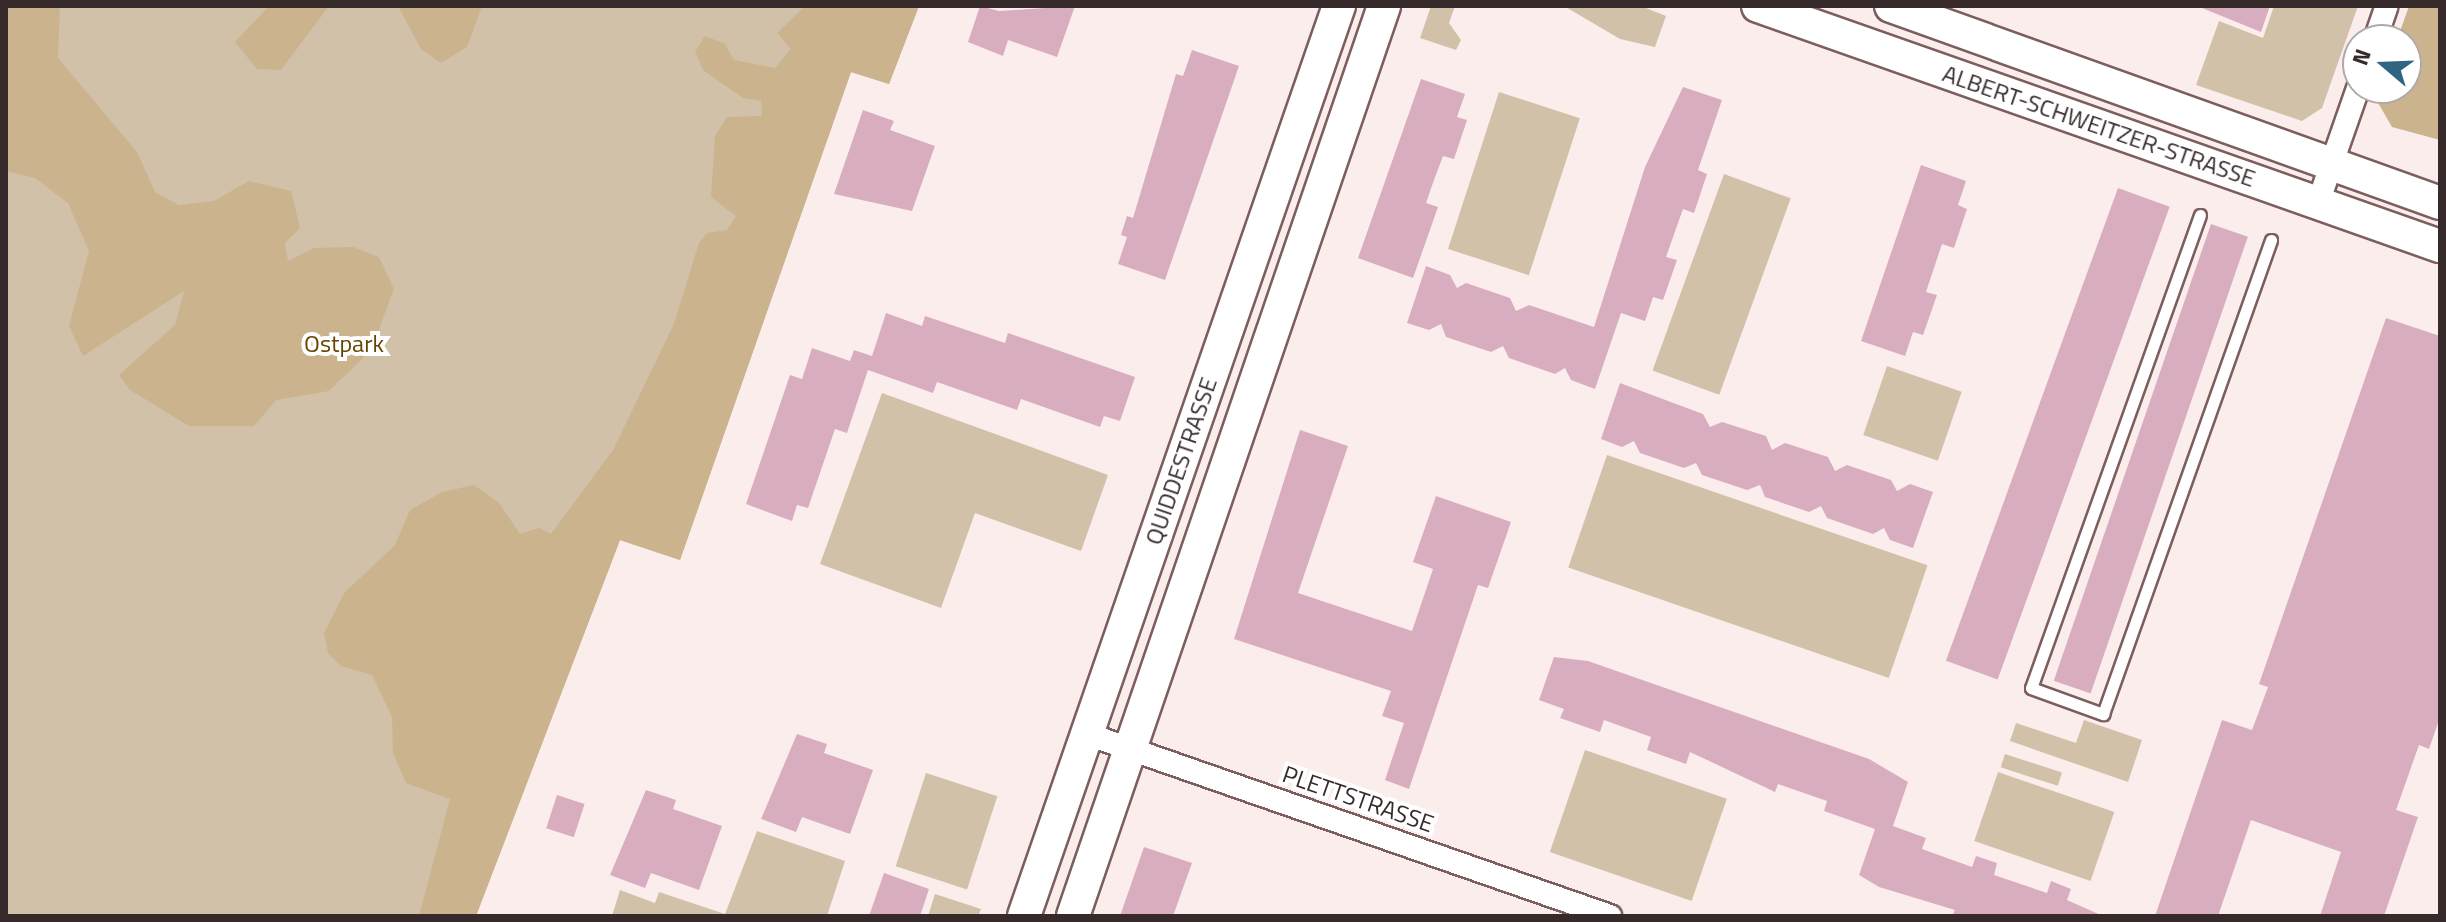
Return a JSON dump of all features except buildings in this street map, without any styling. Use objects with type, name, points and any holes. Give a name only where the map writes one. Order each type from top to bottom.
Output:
[{"type":"main road","name":"QUIDDESTRASSE","points":[[1024,916],[1339,6]]},
{"type":"main road","name":"QUIDDESTRASSE","points":[[1073,916],[1384,6]]},
{"type":"main road","name":"ALBERT-SCHWEITZER-STRASSE","points":[[1758,6],[2440,246]]},
{"type":"main road","name":"ALBERT-SCHWEITZER-STRASSE","points":[[1891,6],[2440,203]]},
{"type":"street","points":[[2318,203],[2352,104]]},
{"type":"street","name":"PLETTSTRASSE","points":[[1087,734],[1610,916]]},
{"type":"lane","points":[[2200,215],[2031,688],[2103,714],[2271,240]]},
{"type":"green space","name":"Ostpark","points":[[6,6],[919,6],[889,84],[851,72],[680,560],[620,540],[476,916],[6,916]]},
{"type":"green space","points":[[6,6],[60,6],[58,58],[137,152],[155,192],[179,205],[214,201],[249,181],[291,191],[300,228],[285,243],[288,261],[314,248],[353,247],[379,257],[394,289],[371,350],[329,391],[276,400],[254,426],[189,426],[130,390],[119,375],[175,325],[184,291],[83,356],[69,326],[89,251],[68,203],[35,178],[6,171]]},
{"type":"green space","points":[[269,6],[329,6],[281,70],[257,69],[235,42]]},
{"type":"green space","points":[[398,6],[482,6],[467,47],[441,63],[421,49]]},
{"type":"green space","points":[[919,6],[889,84],[851,72],[680,560],[620,540],[476,916],[419,916],[450,799],[406,783],[393,753],[392,717],[372,675],[341,666],[328,653],[324,633],[344,593],[395,545],[410,510],[442,492],[474,485],[499,503],[520,534],[539,528],[551,534],[613,450],[674,324],[699,243],[707,233],[727,230],[736,216],[711,197],[715,136],[727,117],[762,116],[761,101],[743,98],[703,70],[695,51],[705,36],[725,44],[734,60],[775,68],[791,49],[777,33],[803,8]]},
{"type":"green space","points":[[1431,6],[1455,6],[1449,23],[1461,40],[1456,50],[1420,38]]},
{"type":"green space","points":[[1564,6],[1641,6],[1666,16],[1655,47],[1620,39]]},
{"type":"green space","points":[[2274,6],[2358,6],[2352,24],[2342,24],[2342,51],[2322,108],[2302,121],[2196,85],[2219,21],[2263,38]]},
{"type":"green space","points":[[2409,6],[2440,6],[2440,140],[2392,127],[2379,104],[2422,104],[2422,24],[2403,24]]},
{"type":"green space","points":[[1499,92],[1580,118],[1529,275],[1448,249]]},
{"type":"green space","points":[[1724,174],[1791,198],[1719,395],[1653,370]]},
{"type":"green space","points":[[1887,366],[1962,392],[1938,461],[1863,435]]},
{"type":"green space","points":[[882,393],[1108,475],[1081,551],[975,513],[941,608],[820,564]]},
{"type":"green space","points":[[1607,455],[1928,565],[1889,678],[1568,568]]},
{"type":"green space","points":[[2084,720],[2142,740],[2128,782],[2010,741],[2016,723],[2076,743]]},
{"type":"green space","points":[[1585,750],[1727,799],[1692,901],[1550,852]]},
{"type":"green space","points":[[2005,754],[2062,773],[2058,786],[2001,767]]},
{"type":"green space","points":[[1998,772],[2114,812],[2091,881],[1974,841]]},
{"type":"green space","points":[[926,773],[997,796],[967,889],[896,866]]},
{"type":"green space","points":[[757,831],[845,861],[827,916],[612,916],[620,890],[655,903],[659,892],[725,914]]},
{"type":"green space","points":[[935,894],[981,909],[978,916],[928,916]]}]
